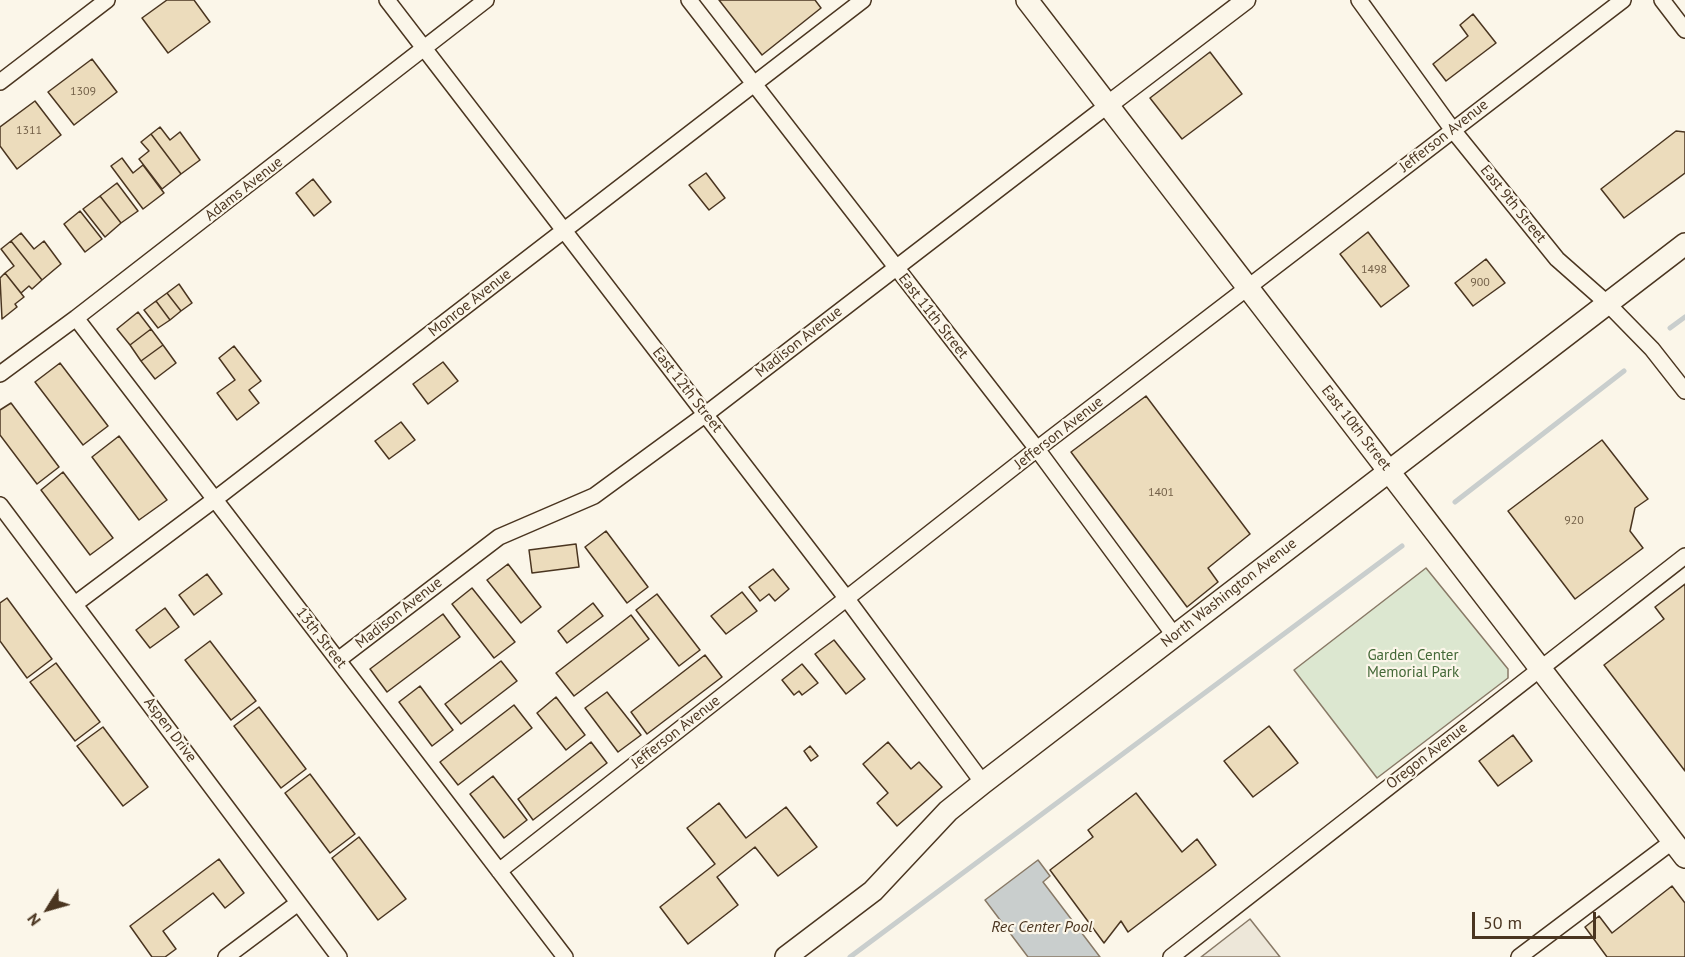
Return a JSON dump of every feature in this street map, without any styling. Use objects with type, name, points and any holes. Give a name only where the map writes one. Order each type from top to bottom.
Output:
[{"type":"main road","name":"East 10th Street","points":[[1027,0],[1679,849]]},
{"type":"main road","name":"North Washington Avenue","points":[[786,957],[873,891],[948,811],[983,783],[1685,244]]},
{"type":"street","points":[[0,82],[107,0]]},
{"type":"street","name":"East 12th Street","points":[[387,0],[847,599],[983,783]]},
{"type":"street","name":"Adams Avenue","points":[[0,374],[76,318],[486,0]]},
{"type":"street","name":"East 11th Street","points":[[689,0],[1037,449],[1174,636]]},
{"type":"street","name":"Monroe Avenue","points":[[75,604],[214,500],[863,0]]},
{"type":"street","name":"Madison Avenue","points":[[338,660],[499,537],[594,496],[706,414],[1246,0]]},
{"type":"street","name":"East 9th Street","points":[[1359,0],[1452,129],[1557,259],[1608,304],[1652,349],[1685,391]]},
{"type":"street","name":"Jefferson Avenue","points":[[499,870],[1037,449],[1623,0]]},
{"type":"street","points":[[1662,0],[1685,30]]},
{"type":"street","name":"13th Street","points":[[76,318],[565,957]]},
{"type":"street","name":"Aspen Drive","points":[[0,505],[339,957]]},
{"type":"street","name":"Oregon Avenue","points":[[1171,957],[1685,556]]},
{"type":"street","points":[[1519,957],[1679,849]]},
{"type":"street","points":[[226,957],[298,903]]},
{"type":"green space","name":"Garden Center Memorial Park","points":[[1426,568],[1508,669],[1508,678],[1377,778],[1294,670]]},
{"type":"shaded area","points":[[1250,919],[1280,957],[1201,957]]},
{"type":"water","name":"Rec Center Pool","points":[[1038,860],[1050,876],[1043,882],[1100,957],[1028,957],[985,900]]},
{"type":"building","points":[[167,0],[194,0],[210,22],[168,53],[142,18]]},
{"type":"building","points":[[719,0],[815,0],[821,8],[762,55]]},
{"type":"building","points":[[1473,14],[1496,43],[1446,81],[1433,64],[1468,36],[1460,25]]},
{"type":"building","points":[[1210,52],[1242,94],[1182,139],[1150,98]]},
{"type":"building","points":[[92,59],[117,92],[74,125],[48,92]]},
{"type":"building","points":[[35,101],[61,135],[17,169],[0,146],[0,127]]},
{"type":"building","points":[[160,127],[170,140],[180,132],[200,160],[181,174],[151,134]]},
{"type":"building","points":[[1676,131],[1685,132],[1685,173],[1624,218],[1601,189]]},
{"type":"building","points":[[151,134],[181,174],[162,189],[139,159],[149,151],[141,142]]},
{"type":"building","points":[[122,158],[133,173],[143,165],[164,193],[143,209],[111,166]]},
{"type":"building","points":[[706,173],[725,198],[709,210],[689,185]]},
{"type":"building","points":[[313,179],[331,202],[314,216],[296,193]]},
{"type":"building","points":[[117,183],[138,211],[121,223],[100,196]]},
{"type":"building","points":[[100,196],[121,223],[105,237],[83,209]]},
{"type":"building","points":[[80,211],[102,239],[85,252],[64,224]]},
{"type":"building","points":[[1368,232],[1409,286],[1381,307],[1340,254]]},
{"type":"building","points":[[21,233],[34,249],[44,241],[61,264],[42,280],[11,241]]},
{"type":"building","points":[[11,241],[42,280],[32,289],[29,286],[21,293],[5,273],[14,266],[1,249]]},
{"type":"building","points":[[1486,259],[1505,283],[1473,306],[1455,283]]},
{"type":"building","points":[[5,273],[24,297],[15,304],[17,307],[2,319],[0,278]]},
{"type":"building","points":[[179,284],[192,303],[181,311],[167,293]]},
{"type":"building","points":[[167,293],[181,311],[170,320],[156,301]]},
{"type":"building","points":[[156,301],[170,320],[158,328],[144,310]]},
{"type":"building","points":[[138,312],[151,329],[130,345],[117,329]]},
{"type":"building","points":[[151,329],[163,345],[141,361],[130,345]]},
{"type":"building","points":[[163,345],[176,363],[155,379],[141,361]]},
{"type":"building","points":[[234,346],[261,381],[249,390],[259,403],[237,420],[217,393],[235,380],[219,358]]},
{"type":"building","points":[[443,362],[458,381],[428,404],[413,384]]},
{"type":"building","points":[[60,363],[108,426],[83,445],[35,382]]},
{"type":"building","points":[[1146,396],[1250,534],[1208,568],[1218,582],[1187,607],[1071,452]]},
{"type":"building","points":[[11,403],[59,467],[37,484],[0,435],[0,410]]},
{"type":"building","points":[[401,422],[415,440],[389,459],[375,441]]},
{"type":"building","points":[[119,436],[167,500],[139,520],[92,457]]},
{"type":"building","points":[[1602,440],[1648,499],[1635,508],[1630,531],[1643,548],[1575,599],[1508,511]]},
{"type":"building","points":[[63,472],[113,538],[90,555],[41,490]]},
{"type":"building","points":[[606,531],[648,587],[627,603],[585,547]]},
{"type":"building","points":[[576,544],[579,567],[532,573],[529,550]]},
{"type":"building","points":[[508,564],[541,607],[521,623],[487,580]]},
{"type":"building","points":[[773,569],[789,589],[775,601],[769,594],[760,601],[749,587]]},
{"type":"building","points":[[207,574],[222,594],[194,615],[179,595]]},
{"type":"building","points":[[1685,584],[1685,771],[1604,665],[1664,619],[1655,607]]},
{"type":"building","points":[[472,588],[515,642],[494,658],[452,604]]},
{"type":"building","points":[[742,592],[757,611],[726,634],[711,616]]},
{"type":"building","points":[[657,594],[700,650],[679,666],[636,610]]},
{"type":"building","points":[[7,598],[52,659],[27,678],[0,641],[0,603]]},
{"type":"building","points":[[593,603],[603,616],[567,643],[558,631]]},
{"type":"building","points":[[165,608],[179,627],[150,648],[136,630]]},
{"type":"building","points":[[443,614],[460,637],[387,692],[370,669]]},
{"type":"building","points":[[631,615],[649,639],[574,696],[556,673]]},
{"type":"building","points":[[834,640],[865,679],[846,694],[815,654]]},
{"type":"building","points":[[210,641],[256,701],[231,720],[185,660]]},
{"type":"building","points":[[705,655],[722,677],[647,734],[631,712]]},
{"type":"building","points":[[501,661],[517,681],[461,724],[445,704]]},
{"type":"building","points":[[56,663],[100,722],[75,741],[30,682]]},
{"type":"building","points":[[802,664],[818,683],[802,695],[799,691],[794,695],[782,680]]},
{"type":"building","points":[[420,686],[453,730],[432,746],[399,702]]},
{"type":"building","points":[[607,692],[641,735],[618,752],[585,708]]},
{"type":"building","points":[[556,697],[585,735],[566,750],[537,713]]},
{"type":"building","points":[[514,705],[532,728],[458,785],[440,762]]},
{"type":"building","points":[[259,707],[306,769],[281,788],[234,726]]},
{"type":"building","points":[[1269,726],[1298,763],[1253,797],[1224,761]]},
{"type":"building","points":[[103,727],[148,787],[123,806],[77,746]]},
{"type":"building","points":[[1513,735],[1532,761],[1498,786],[1479,761]]},
{"type":"building","points":[[591,742],[607,763],[533,820],[518,799]]},
{"type":"building","points":[[888,742],[911,769],[919,762],[942,787],[897,826],[877,803],[888,793],[863,764]]},
{"type":"building","points":[[810,746],[818,756],[811,761],[804,751]]},
{"type":"building","points":[[310,774],[355,834],[330,853],[285,793]]},
{"type":"building","points":[[493,776],[527,820],[504,838],[470,794]]},
{"type":"building","points":[[1136,793],[1182,852],[1197,839],[1216,865],[1128,932],[1121,921],[1104,943],[1050,870],[1093,837],[1088,830]]},
{"type":"building","points":[[719,803],[746,838],[786,807],[817,847],[778,876],[755,847],[717,877],[738,905],[688,944],[660,907],[715,864],[687,828]]},
{"type":"building","points":[[359,837],[406,899],[378,920],[332,858]]},
{"type":"building","points":[[219,859],[244,893],[225,908],[213,893],[163,931],[176,949],[165,957],[152,957],[130,926]]},
{"type":"building","points":[[1672,886],[1685,903],[1685,957],[1607,957],[1585,927],[1599,916],[1612,933]]},
{"type":"waterway","points":[[1670,328],[1685,317]]},
{"type":"waterway","points":[[1455,502],[1624,371]]},
{"type":"waterway","points":[[850,957],[1402,546]]}]
